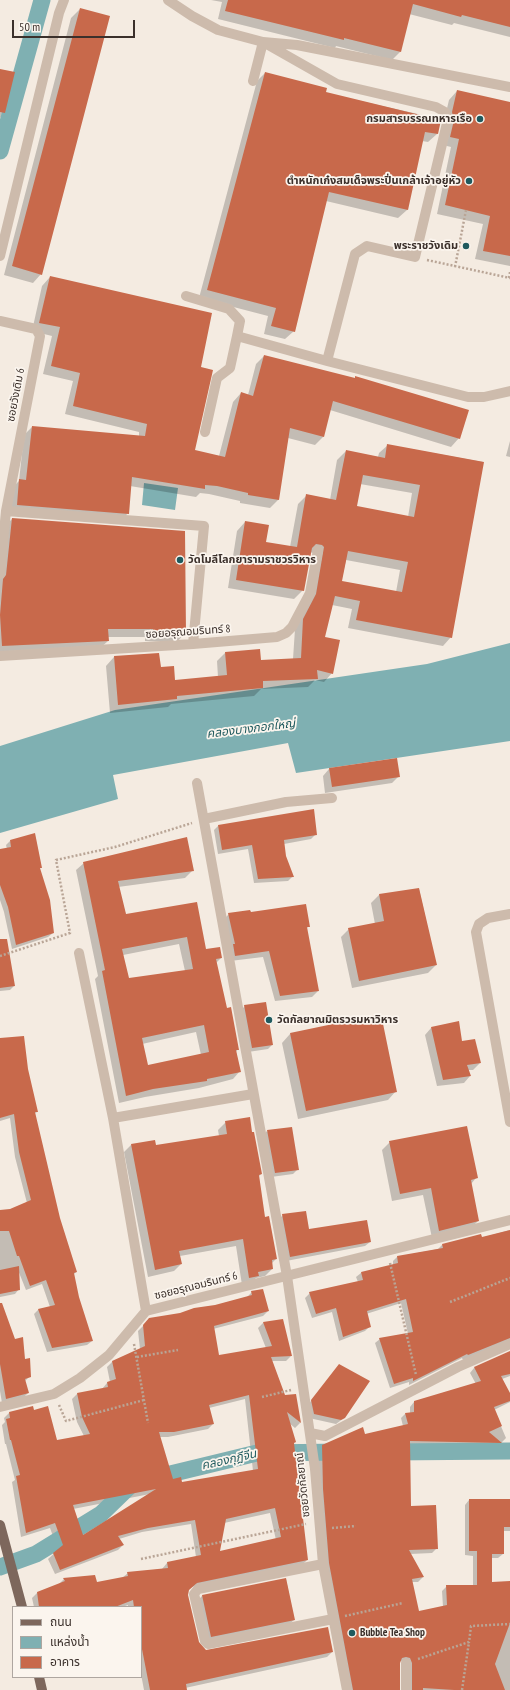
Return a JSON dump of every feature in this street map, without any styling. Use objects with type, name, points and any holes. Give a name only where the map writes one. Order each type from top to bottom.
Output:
[{"type":"main road","points":[[0,1525],[22,1606]]},
{"type":"main road","points":[[39,1678],[42,1690]]},
{"type":"street","points":[[0,256],[58,13],[64,0]]},
{"type":"street","points":[[168,0],[192,16],[218,30],[264,42],[297,45],[510,87]]},
{"type":"street","points":[[253,81],[264,42]]},
{"type":"street","points":[[264,42],[337,84],[436,107],[444,112],[448,119],[415,257],[367,246],[355,254],[327,361]]},
{"type":"street","points":[[186,296],[228,308],[240,321],[230,368],[217,378],[205,432]]},
{"type":"street","name":"ซอยวังเดิม 6","points":[[0,321],[36,329],[40,336],[6,512],[0,574]]},
{"type":"street","points":[[237,336],[468,397],[484,397],[510,391]]},
{"type":"street","points":[[6,512],[204,526],[193,644]]},
{"type":"street","name":"ซอยอรุณอมรินทร์ 8","points":[[0,656],[193,644],[277,637],[286,633],[292,627],[310,593],[318,550]]},
{"type":"street","name":"ซอยวัดกัลยาณ์","points":[[197,783],[287,1276],[315,1469],[323,1564],[347,1690]]},
{"type":"street","points":[[204,819],[286,802],[332,798]]},
{"type":"street","points":[[510,914],[488,918],[479,924],[476,932],[510,1122]]},
{"type":"street","points":[[79,953],[113,1118],[146,1311]]},
{"type":"street","points":[[113,1118],[253,1094]]},
{"type":"street","name":"ซอยอรุณอมรินทร์ 6","points":[[0,1407],[54,1394],[80,1378],[109,1354],[146,1311],[510,1220]]},
{"type":"street","points":[[310,1435],[325,1436],[458,1367],[510,1344]]},
{"type":"street","points":[[323,1564],[198,1589],[194,1594],[205,1641],[208,1644],[333,1619]]},
{"type":"street","points":[[406,1663],[406,1690]]},
{"type":"path","points":[[455,267],[466,210]]},
{"type":"path","points":[[415,257],[509,278],[510,272]]},
{"type":"path","points":[[0,956],[70,933],[56,860],[115,846],[204,819]]},
{"type":"path","points":[[388,1251],[419,1387]]},
{"type":"path","points":[[450,1302],[510,1278]]},
{"type":"path","points":[[132,1328],[148,1422]]},
{"type":"path","points":[[136,1357],[178,1350]]},
{"type":"path","points":[[262,1397],[303,1388]]},
{"type":"path","points":[[54,1394],[66,1421],[144,1400]]},
{"type":"path","points":[[141,1559],[319,1525],[356,1526]]},
{"type":"path","points":[[333,1619],[403,1603]]},
{"type":"path","points":[[462,1690],[471,1626],[510,1624]]},
{"type":"path","points":[[406,1663],[469,1642]]},
{"type":"water","points":[[144,483],[178,488],[175,510],[142,505]]},
{"type":"water","name":"คลองบางกอกใหญ่","points":[[510,643],[510,741],[296,773],[288,743],[113,775],[118,799],[0,833],[0,746],[115,710],[427,664]]},
{"type":"building","points":[[228,0],[510,0],[510,27],[462,15],[461,17],[413,4],[401,52],[344,38],[344,40],[225,11]]},
{"type":"building","points":[[80,8],[110,16],[42,275],[12,266]]},
{"type":"building","points":[[0,69],[15,72],[5,113],[0,112]]},
{"type":"building","points":[[265,72],[327,88],[326,92],[441,120],[438,134],[425,132],[408,210],[329,192],[295,332],[271,326],[276,308],[207,290]]},
{"type":"building","points":[[457,90],[510,102],[510,256],[483,251],[490,216],[445,205],[459,139],[450,137],[454,120],[452,112]]},
{"type":"building","points":[[50,276],[212,313],[201,367],[213,370],[195,450],[225,457],[241,392],[253,396],[264,355],[355,378],[355,376],[469,410],[460,439],[333,401],[324,437],[290,428],[279,500],[248,495],[248,493],[217,486],[205,485],[205,489],[132,477],[129,514],[17,505],[19,479],[26,480],[32,426],[145,436],[147,424],[73,406],[80,373],[51,366],[60,327],[39,323]]},
{"type":"building","points":[[387,444],[484,462],[452,638],[356,620],[360,601],[335,596],[325,637],[340,640],[333,674],[317,670],[318,679],[263,681],[263,688],[177,696],[177,699],[118,705],[114,656],[159,653],[161,667],[174,666],[175,680],[227,675],[225,652],[260,649],[261,660],[301,658],[303,619],[316,594],[324,547],[316,544],[312,548],[304,591],[236,580],[245,521],[269,525],[266,542],[297,547],[306,494],[336,500],[346,450],[385,458]],"holes":[[[363,475],[420,485],[414,517],[357,506]],[[348,551],[408,562],[402,592],[342,581]]]},
{"type":"building","points":[[12,518],[185,531],[186,634],[153,633],[153,629],[108,629],[109,641],[2,646],[0,615],[3,579],[6,575]]},
{"type":"building","points":[[397,758],[400,777],[332,787],[329,768]]},
{"type":"building","points":[[314,809],[317,835],[284,840],[286,856],[294,877],[258,879],[252,845],[222,850],[218,825]]},
{"type":"building","points":[[35,833],[42,868],[40,868],[50,900],[54,933],[16,945],[8,907],[0,885],[0,849],[11,847],[10,840]]},
{"type":"building","points":[[187,837],[194,871],[118,881],[126,914],[197,902],[206,949],[220,947],[222,958],[216,959],[227,1008],[231,1007],[239,1050],[236,1050],[241,1072],[207,1079],[207,1081],[153,1089],[126,1096],[102,971],[105,970],[83,862]],"holes":[[[187,937],[193,969],[129,978],[122,949]],[[204,1025],[209,1052],[148,1065],[142,1038]]]},
{"type":"building","points":[[419,888],[437,965],[359,981],[348,928],[384,921],[379,894]]},
{"type":"building","points":[[306,904],[310,927],[307,927],[319,991],[280,996],[269,951],[235,956],[233,944],[235,944],[228,913],[250,910],[251,912]]},
{"type":"building","points":[[0,939],[7,939],[15,986],[0,988]]},
{"type":"building","points":[[266,1002],[273,1045],[252,1048],[244,1005]]},
{"type":"building","points":[[381,1014],[397,1092],[306,1111],[290,1033]]},
{"type":"building","points":[[459,1021],[462,1041],[475,1039],[481,1063],[467,1065],[471,1076],[443,1080],[431,1027]]},
{"type":"building","points":[[24,1036],[28,1069],[38,1112],[35,1112],[60,1218],[77,1272],[74,1273],[79,1297],[93,1341],[52,1348],[38,1309],[55,1305],[46,1280],[30,1286],[19,1256],[17,1256],[9,1231],[0,1231],[0,1210],[10,1209],[31,1200],[19,1152],[14,1114],[0,1118],[0,1038]]},
{"type":"building","points":[[250,1117],[262,1174],[259,1175],[265,1217],[269,1216],[277,1259],[272,1260],[273,1269],[258,1272],[259,1276],[249,1278],[243,1239],[179,1251],[182,1264],[155,1270],[131,1144],[155,1140],[156,1145],[227,1134],[225,1121]]},
{"type":"building","points":[[467,1126],[478,1178],[471,1180],[479,1221],[439,1231],[431,1188],[400,1194],[389,1141]]},
{"type":"building","points":[[292,1127],[299,1170],[275,1173],[267,1130]]},
{"type":"building","points":[[306,1211],[309,1229],[367,1220],[371,1242],[290,1257],[282,1214]]},
{"type":"building","points":[[510,1230],[510,1338],[468,1355],[467,1354],[413,1381],[413,1378],[394,1384],[379,1338],[413,1332],[406,1299],[367,1311],[371,1327],[343,1337],[336,1308],[316,1314],[309,1292],[363,1280],[361,1272],[398,1263],[397,1256],[443,1248],[442,1244],[481,1234],[482,1237]]},
{"type":"building","points":[[19,1266],[20,1290],[0,1294],[0,1270]]},
{"type":"building","points":[[263,1289],[269,1311],[214,1326],[219,1355],[272,1346],[263,1322],[283,1319],[292,1356],[271,1357],[285,1395],[296,1394],[301,1423],[287,1412],[296,1442],[294,1443],[308,1560],[197,1583],[189,1590],[188,1595],[199,1642],[206,1650],[328,1627],[333,1652],[186,1684],[187,1690],[150,1690],[142,1649],[142,1606],[134,1606],[133,1600],[118,1606],[39,1606],[37,1592],[65,1581],[63,1578],[95,1575],[97,1582],[128,1576],[127,1572],[168,1568],[167,1562],[201,1555],[195,1520],[148,1528],[118,1536],[124,1545],[60,1570],[53,1553],[63,1545],[55,1523],[26,1533],[16,1476],[20,1475],[10,1440],[6,1419],[10,1418],[9,1412],[33,1406],[34,1410],[48,1406],[57,1440],[90,1434],[82,1417],[77,1393],[108,1387],[107,1382],[116,1379],[112,1361],[145,1346],[143,1325],[149,1318],[180,1313],[194,1308],[215,1305],[252,1295],[251,1291]],"holes":[[[249,1395],[258,1469],[182,1482],[181,1477],[173,1479],[159,1432],[174,1432],[214,1424],[209,1405]],[[156,1489],[83,1535],[73,1505]],[[275,1508],[281,1537],[220,1551],[226,1519]]]},
{"type":"building","points":[[0,1303],[2,1303],[15,1339],[23,1337],[25,1359],[30,1358],[31,1377],[25,1379],[29,1393],[6,1399],[0,1364]]},
{"type":"building","points":[[510,1351],[510,1374],[501,1376],[510,1393],[510,1401],[494,1407],[502,1426],[489,1432],[502,1443],[410,1441],[411,1506],[436,1505],[438,1549],[409,1550],[424,1577],[412,1579],[419,1611],[447,1605],[446,1585],[477,1585],[477,1551],[469,1551],[469,1499],[510,1499],[510,1527],[504,1527],[504,1554],[492,1554],[492,1582],[510,1581],[510,1623],[495,1664],[505,1690],[454,1690],[423,1688],[423,1690],[412,1690],[412,1663],[410,1658],[406,1657],[402,1658],[400,1663],[400,1690],[353,1690],[329,1563],[323,1489],[322,1445],[363,1427],[365,1434],[408,1424],[405,1413],[414,1412],[414,1401],[481,1381],[474,1367]]},
{"type":"building","points":[[339,1364],[370,1381],[345,1418],[341,1420],[314,1414],[311,1400]]},
{"type":"building","points":[[286,1578],[295,1620],[211,1637],[202,1595]]},
{"type":"waterway","points":[[0,151],[42,0]]},
{"type":"waterway","name":"คลองกุฎีจีน","points":[[388,1452],[510,1451]]},
{"type":"waterway","name":"คลองกุฎีจีน","points":[[0,1567],[36,1554],[101,1514],[133,1483],[257,1453],[346,1452]]},
{"type":"place","name":"กรมสารบรรณทหารเรือ","points":[[480,119]]},
{"type":"place","name":"ตำหนักเก๋งสมเด็จพระปิ่นเกล้าเจ้าอยู่หัว","points":[[469,181]]},
{"type":"place","name":"พระราชวังเดิม","points":[[466,246]]},
{"type":"place","name":"วัดโมลีโลกยารามราชวรวิหาร","points":[[180,560]]},
{"type":"place","name":"วัดกัลยาณมิตรวรมหาวิหาร","points":[[269,1020]]},
{"type":"place","name":"Bubble Tea Shop","points":[[352,1633]]}]
